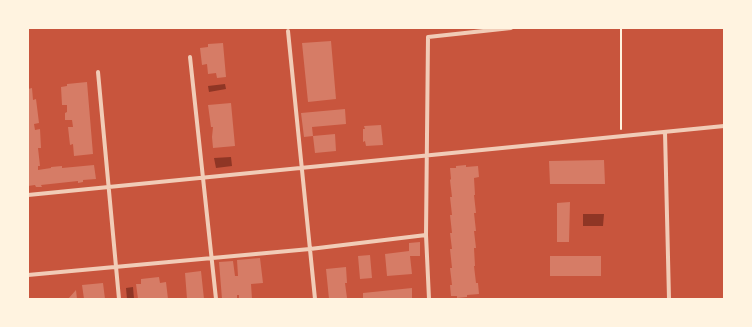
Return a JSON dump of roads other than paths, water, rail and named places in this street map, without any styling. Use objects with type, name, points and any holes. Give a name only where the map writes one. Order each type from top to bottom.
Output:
[{"type":"street","points":[[429,299],[426,235],[428,37],[511,28]]},
{"type":"street","points":[[288,31],[315,299]]},
{"type":"street","points":[[190,57],[216,299]]},
{"type":"street","points":[[98,72],[119,299]]},
{"type":"street","points":[[28,195],[724,126]]},
{"type":"street","points":[[664,132],[668,299]]},
{"type":"street","points":[[28,275],[310,249],[426,235]]}]
